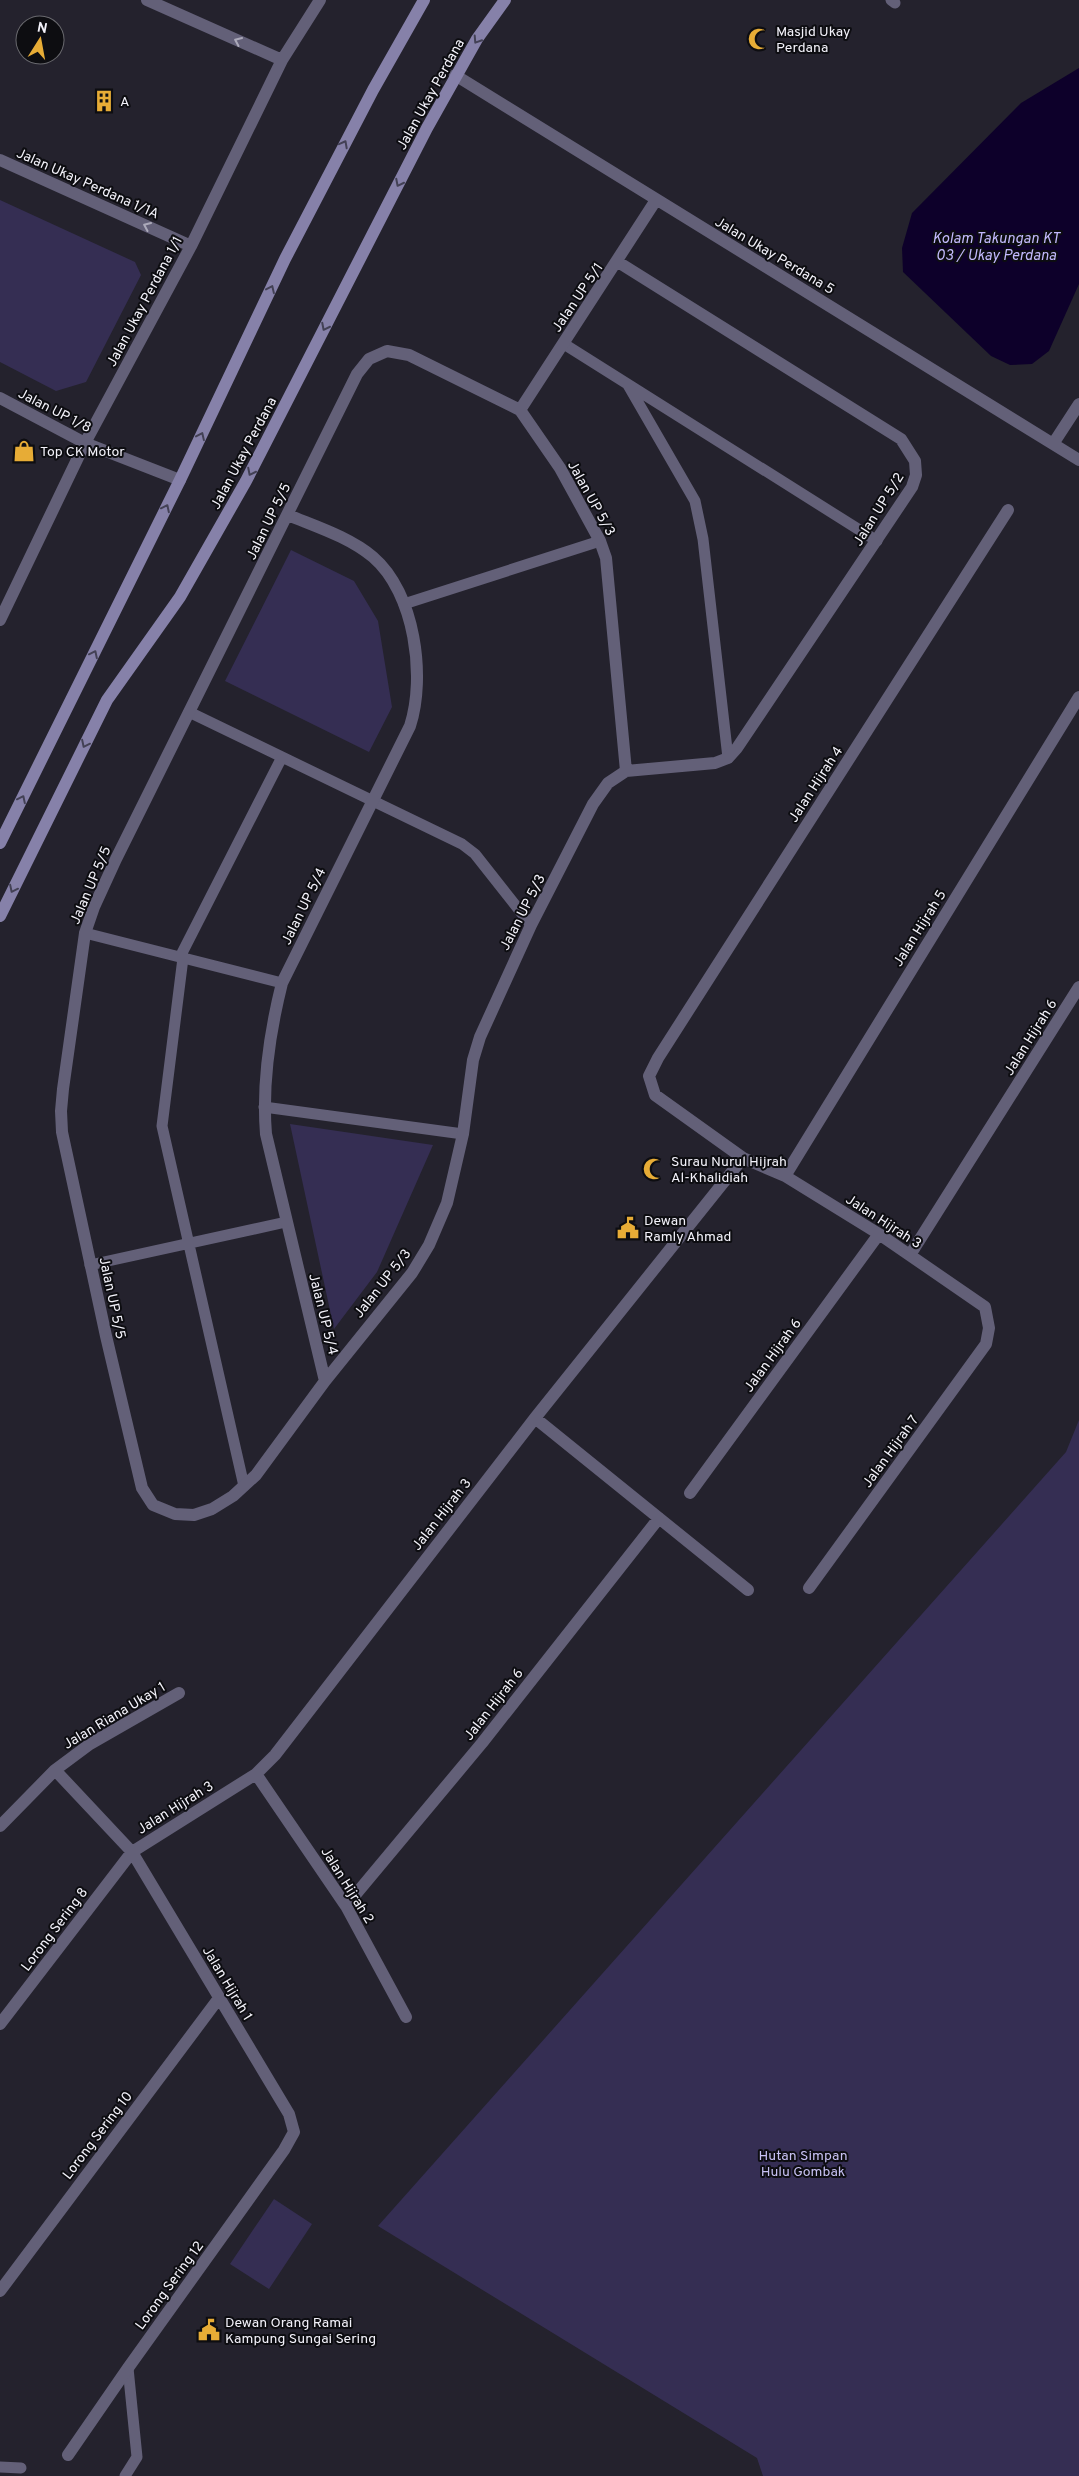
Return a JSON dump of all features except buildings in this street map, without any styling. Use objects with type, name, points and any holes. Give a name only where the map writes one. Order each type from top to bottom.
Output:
[{"type":"street","points":[[147,0],[282,60]]},
{"type":"street","name":"Jalan Ukay Perdana 1/1","points":[[0,620],[85,443],[192,246],[282,60],[320,0]]},
{"type":"street","points":[[0,843],[180,480],[289,250],[373,90],[424,0]]},
{"type":"street","name":"Jalan Ukay Perdana","points":[[0,916],[107,700],[180,597],[246,481],[455,75],[477,39],[505,0]]},
{"type":"street","name":"Jalan Ukay Perdana 5","points":[[455,75],[1079,460]]},
{"type":"street","name":"Jalan Ukay Perdana 1/1A","points":[[0,160],[192,246]]},
{"type":"street","name":"Jalan UP 5/1","points":[[520,410],[618,262],[656,200]]},
{"type":"street","name":"Jalan UP 5/2","points":[[618,262],[901,439],[915,461],[916,475],[912,487],[737,748],[728,758]]},
{"type":"street","name":"Jalan UP 5/3","points":[[175,1514],[194,1515],[212,1509],[233,1496],[256,1475],[325,1381],[412,1273],[429,1245],[447,1203],[463,1134],[473,1060],[480,1037],[531,925],[593,804],[608,783],[626,771],[608,576],[600,541],[560,468],[520,410],[409,355],[387,351],[369,359]]},
{"type":"street","name":"Jalan UP 5/5","points":[[175,1514],[153,1505],[142,1488],[70,1177],[61,1110],[85,933],[94,907],[116,859],[357,374],[369,359]]},
{"type":"street","name":"Jalan UP 1/8","points":[[0,398],[85,443],[180,480]]},
{"type":"street","points":[[1054,444],[1079,404]]},
{"type":"street","name":"Jalan Hijrah 4","points":[[649,1076],[658,1058],[1008,510]]},
{"type":"street","name":"Jalan UP 5/4","points":[[288,515],[353,543],[375,558],[392,579],[404,604],[418,670],[417,704],[410,726],[282,983],[274,1014],[264,1107],[266,1134],[325,1381]]},
{"type":"street","name":"Jalan Hijrah 5","points":[[785,1176],[1079,697]]},
{"type":"street","points":[[626,771],[715,763],[728,758]]},
{"type":"street","name":"Jalan Hijrah 6","points":[[910,1255],[1079,987]]},
{"type":"street","name":"Jalan Hijrah 3","points":[[649,1076],[655,1095],[743,1158],[785,1176],[879,1234],[985,1307],[989,1328]]},
{"type":"street","name":"Jalan Hijrah 3","points":[[132,1852],[256,1774],[275,1755],[535,1418],[743,1158]]},
{"type":"street","name":"Jalan Hijrah 6","points":[[690,1493],[879,1234]]},
{"type":"street","name":"Jalan Hijrah 7","points":[[809,1588],[986,1344],[989,1328]]},
{"type":"street","points":[[535,1418],[748,1590]]},
{"type":"street","name":"Jalan Hijrah 6","points":[[346,1906],[482,1743],[659,1518]]},
{"type":"street","name":"Jalan Riana Ukay 1","points":[[0,1826],[55,1770],[90,1744],[179,1694]]},
{"type":"street","name":"Jalan Hijrah 1","points":[[55,1770],[132,1852],[289,2114],[294,2132]]},
{"type":"street","name":"Jalan Hijrah 2","points":[[256,1774],[346,1906],[406,2017]]},
{"type":"street","name":"Lorong Sering 8","points":[[0,2024],[132,1852]]},
{"type":"street","name":"Lorong Sering 10","points":[[0,2291],[219,1998]]},
{"type":"street","name":"Lorong Sering 12","points":[[68,2454],[284,2150],[294,2132]]},
{"type":"lane","points":[[564,344],[877,541]]},
{"type":"lane","points":[[628,384],[695,501],[703,539],[728,758]]},
{"type":"lane","points":[[404,604],[600,541]]},
{"type":"lane","points":[[189,712],[462,844],[475,854],[531,925]]},
{"type":"lane","points":[[244,1486],[162,1126],[182,958],[282,757]]},
{"type":"lane","points":[[85,933],[282,983]]},
{"type":"lane","points":[[264,1107],[463,1134]]},
{"type":"lane","points":[[90,1265],[286,1222]]},
{"type":"lane","points":[[124,2476],[137,2457],[128,2368]]},
{"type":"lane","points":[[0,2467],[21,2468]]},
{"type":"green space","points":[[0,200],[135,262],[141,275],[86,382],[56,391],[0,362]]},
{"type":"green space","points":[[291,550],[354,581],[378,621],[392,707],[369,752],[225,681]]},
{"type":"green space","points":[[290,1124],[433,1145],[377,1272],[334,1329]]},
{"type":"green space","name":"Hutan Simpan Hulu Gombak","points":[[1079,1420],[1079,2476],[763,2476],[757,2458],[378,2226],[1066,1452]]},
{"type":"green space","points":[[274,2199],[312,2224],[269,2289],[230,2264]]},
{"type":"water","name":"Kolam Takungan KT 03 / Ukay Perdana","points":[[1079,68],[1079,284],[1049,351],[1032,364],[1010,365],[991,356],[903,272],[902,248],[912,213],[1021,103]]},
{"type":"place","name":"Masjid Ukay Perdana","points":[[759,39]]},
{"type":"place","name":"A","points":[[104,101]]},
{"type":"place","name":"Top CK Motor","points":[[24,451]]},
{"type":"place","name":"Surau Nurul Hijrah Al-Khalidiah","points":[[654,1169]]},
{"type":"place","name":"Dewan Ramly Ahmad","points":[[628,1228]]},
{"type":"place","name":"Dewan Orang Ramai Kampung Sungai Sering","points":[[209,2330]]}]
